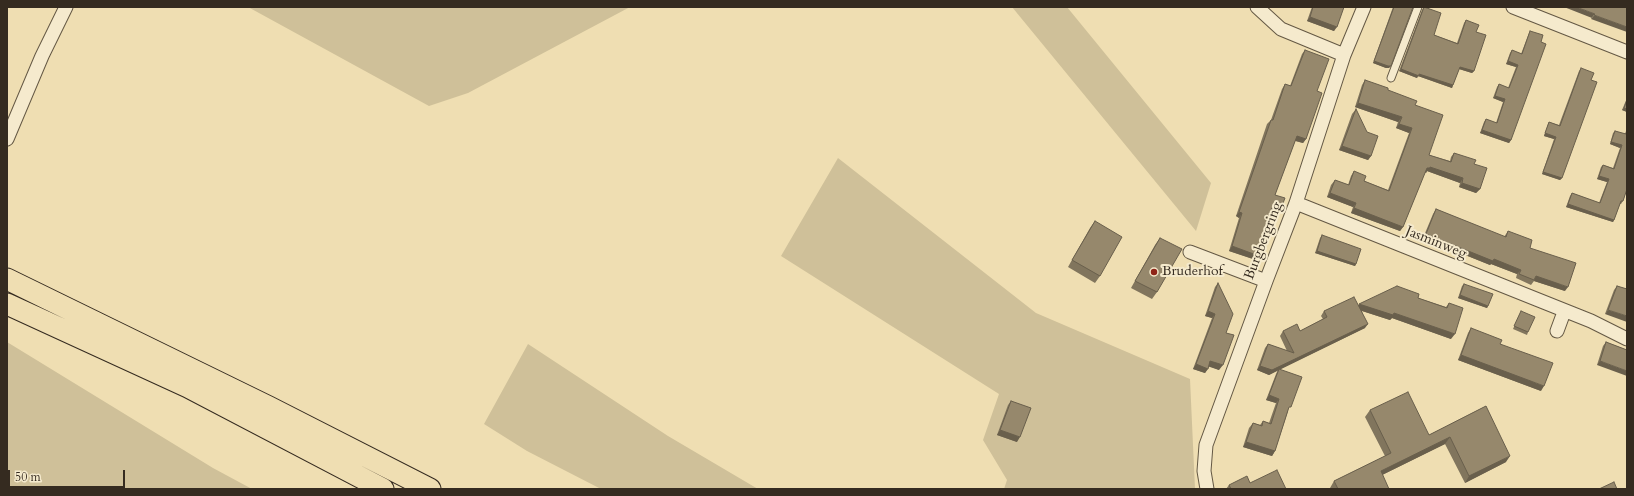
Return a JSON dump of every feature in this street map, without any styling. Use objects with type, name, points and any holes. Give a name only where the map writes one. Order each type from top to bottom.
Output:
[{"type":"main road","points":[[7,279],[276,411],[430,489]]},
{"type":"main road","points":[[7,304],[188,387],[383,489]]},
{"type":"street","points":[[7,139],[42,56],[66,7]]},
{"type":"street","points":[[1256,7],[1280,30],[1344,55]]},
{"type":"street","name":"Burgbergring","points":[[1207,489],[1204,471],[1206,444],[1296,203],[1344,55],[1364,7]]},
{"type":"street","points":[[1513,7],[1627,52]]},
{"type":"street","name":"Jasminweg","points":[[1296,203],[1564,312],[1591,321],[1627,339]]},
{"type":"street","points":[[1190,252],[1266,281]]},
{"type":"street","points":[[1557,331],[1564,312]]},
{"type":"lane","points":[[1391,78],[1418,7]]},
{"type":"shaded area","points":[[248,7],[630,7],[468,93],[429,106]]},
{"type":"shaded area","points":[[1012,7],[1067,7],[1211,183],[1196,231]]},
{"type":"shaded area","points":[[838,158],[1036,313],[1190,379],[1195,489],[1004,489],[1007,480],[983,440],[999,394],[781,256]]},
{"type":"shaded area","points":[[7,342],[213,468],[252,489],[7,489]]},
{"type":"shaded area","points":[[528,344],[668,436],[758,489],[601,489],[527,451],[484,424]]},
{"type":"building","points":[[1313,7],[1344,7],[1337,27],[1310,17]]},
{"type":"building","points":[[1394,7],[1413,7],[1391,66],[1388,66],[1374,61]]},
{"type":"building","points":[[1424,7],[1441,13],[1434,35],[1458,44],[1466,20],[1479,25],[1476,32],[1486,35],[1474,71],[1460,67],[1453,85],[1419,74],[1419,76],[1401,69]]},
{"type":"building","points":[[1576,7],[1627,7],[1627,27],[1594,15],[1595,14]]},
{"type":"building","points":[[1530,31],[1543,35],[1541,42],[1546,44],[1511,140],[1482,130],[1486,119],[1497,123],[1505,99],[1495,96],[1499,84],[1509,88],[1518,65],[1508,61],[1512,50],[1522,54]]},
{"type":"building","points":[[1305,50],[1329,59],[1317,91],[1322,93],[1306,139],[1297,136],[1275,195],[1285,198],[1280,211],[1272,208],[1262,236],[1266,237],[1259,256],[1232,246],[1242,213],[1239,212],[1285,84],[1291,86]]},
{"type":"building","points":[[1581,68],[1594,73],[1591,80],[1597,82],[1562,178],[1543,172],[1556,137],[1545,133],[1549,122],[1560,126]]},
{"type":"building","points":[[1365,80],[1417,101],[1415,105],[1443,115],[1429,155],[1451,162],[1454,153],[1476,160],[1474,164],[1487,168],[1480,189],[1462,183],[1463,178],[1430,167],[1427,168],[1403,227],[1354,208],[1356,203],[1330,193],[1335,180],[1349,185],[1354,171],[1366,176],[1364,181],[1389,191],[1412,128],[1399,124],[1402,117],[1358,103]]},
{"type":"building","points":[[1627,100],[1627,109],[1624,108]]},
{"type":"building","points":[[1356,109],[1367,132],[1378,136],[1371,156],[1342,146]]},
{"type":"building","points":[[1615,131],[1626,134],[1627,131],[1627,189],[1614,220],[1568,204],[1572,193],[1600,203],[1609,179],[1599,176],[1603,165],[1614,169],[1622,145],[1611,142]]},
{"type":"building","points":[[1436,209],[1506,237],[1508,231],[1532,240],[1530,248],[1576,263],[1568,287],[1536,276],[1534,280],[1519,274],[1521,270],[1494,259],[1493,261],[1426,234]]},
{"type":"building","points":[[1095,221],[1122,237],[1100,276],[1072,260]]},
{"type":"building","points":[[1322,235],[1361,249],[1356,264],[1317,251]]},
{"type":"building","name":"Bruderhof","points":[[1160,238],[1182,249],[1157,292],[1135,281]]},
{"type":"building","points":[[1218,283],[1233,314],[1226,333],[1234,335],[1223,365],[1210,361],[1208,369],[1196,364],[1215,314],[1208,311]]},
{"type":"building","points":[[1464,284],[1493,294],[1488,306],[1460,295]]},
{"type":"building","points":[[1397,286],[1419,294],[1418,298],[1447,308],[1449,303],[1463,308],[1455,334],[1394,313],[1393,315],[1359,304]]},
{"type":"building","points":[[1617,286],[1627,289],[1627,316],[1608,310]]},
{"type":"building","points":[[1354,297],[1368,324],[1272,370],[1260,366],[1268,344],[1294,353],[1283,331],[1297,324],[1300,331],[1327,317],[1324,311]]},
{"type":"building","points":[[1521,311],[1535,317],[1528,332],[1514,326]]},
{"type":"building","points":[[1471,328],[1502,340],[1500,344],[1553,363],[1544,386],[1461,355]]},
{"type":"building","points":[[1606,342],[1627,350],[1627,371],[1600,361]]},
{"type":"building","points":[[1279,369],[1302,377],[1291,407],[1289,407],[1275,451],[1246,442],[1253,423],[1262,426],[1263,421],[1271,424],[1279,399],[1269,395]]},
{"type":"building","points":[[1408,392],[1429,435],[1486,406],[1510,456],[1469,476],[1450,437],[1381,471],[1389,489],[1338,489],[1334,481],[1391,453],[1370,410]]},
{"type":"building","points":[[1011,401],[1031,408],[1020,437],[1000,430]]},
{"type":"building","points":[[1277,470],[1286,489],[1231,489],[1229,485],[1247,476],[1250,483]]},
{"type":"building","points":[[1614,482],[1617,489],[1599,489]]},
{"type":"place","name":"Bruderhof","points":[[1154,272]]}]
